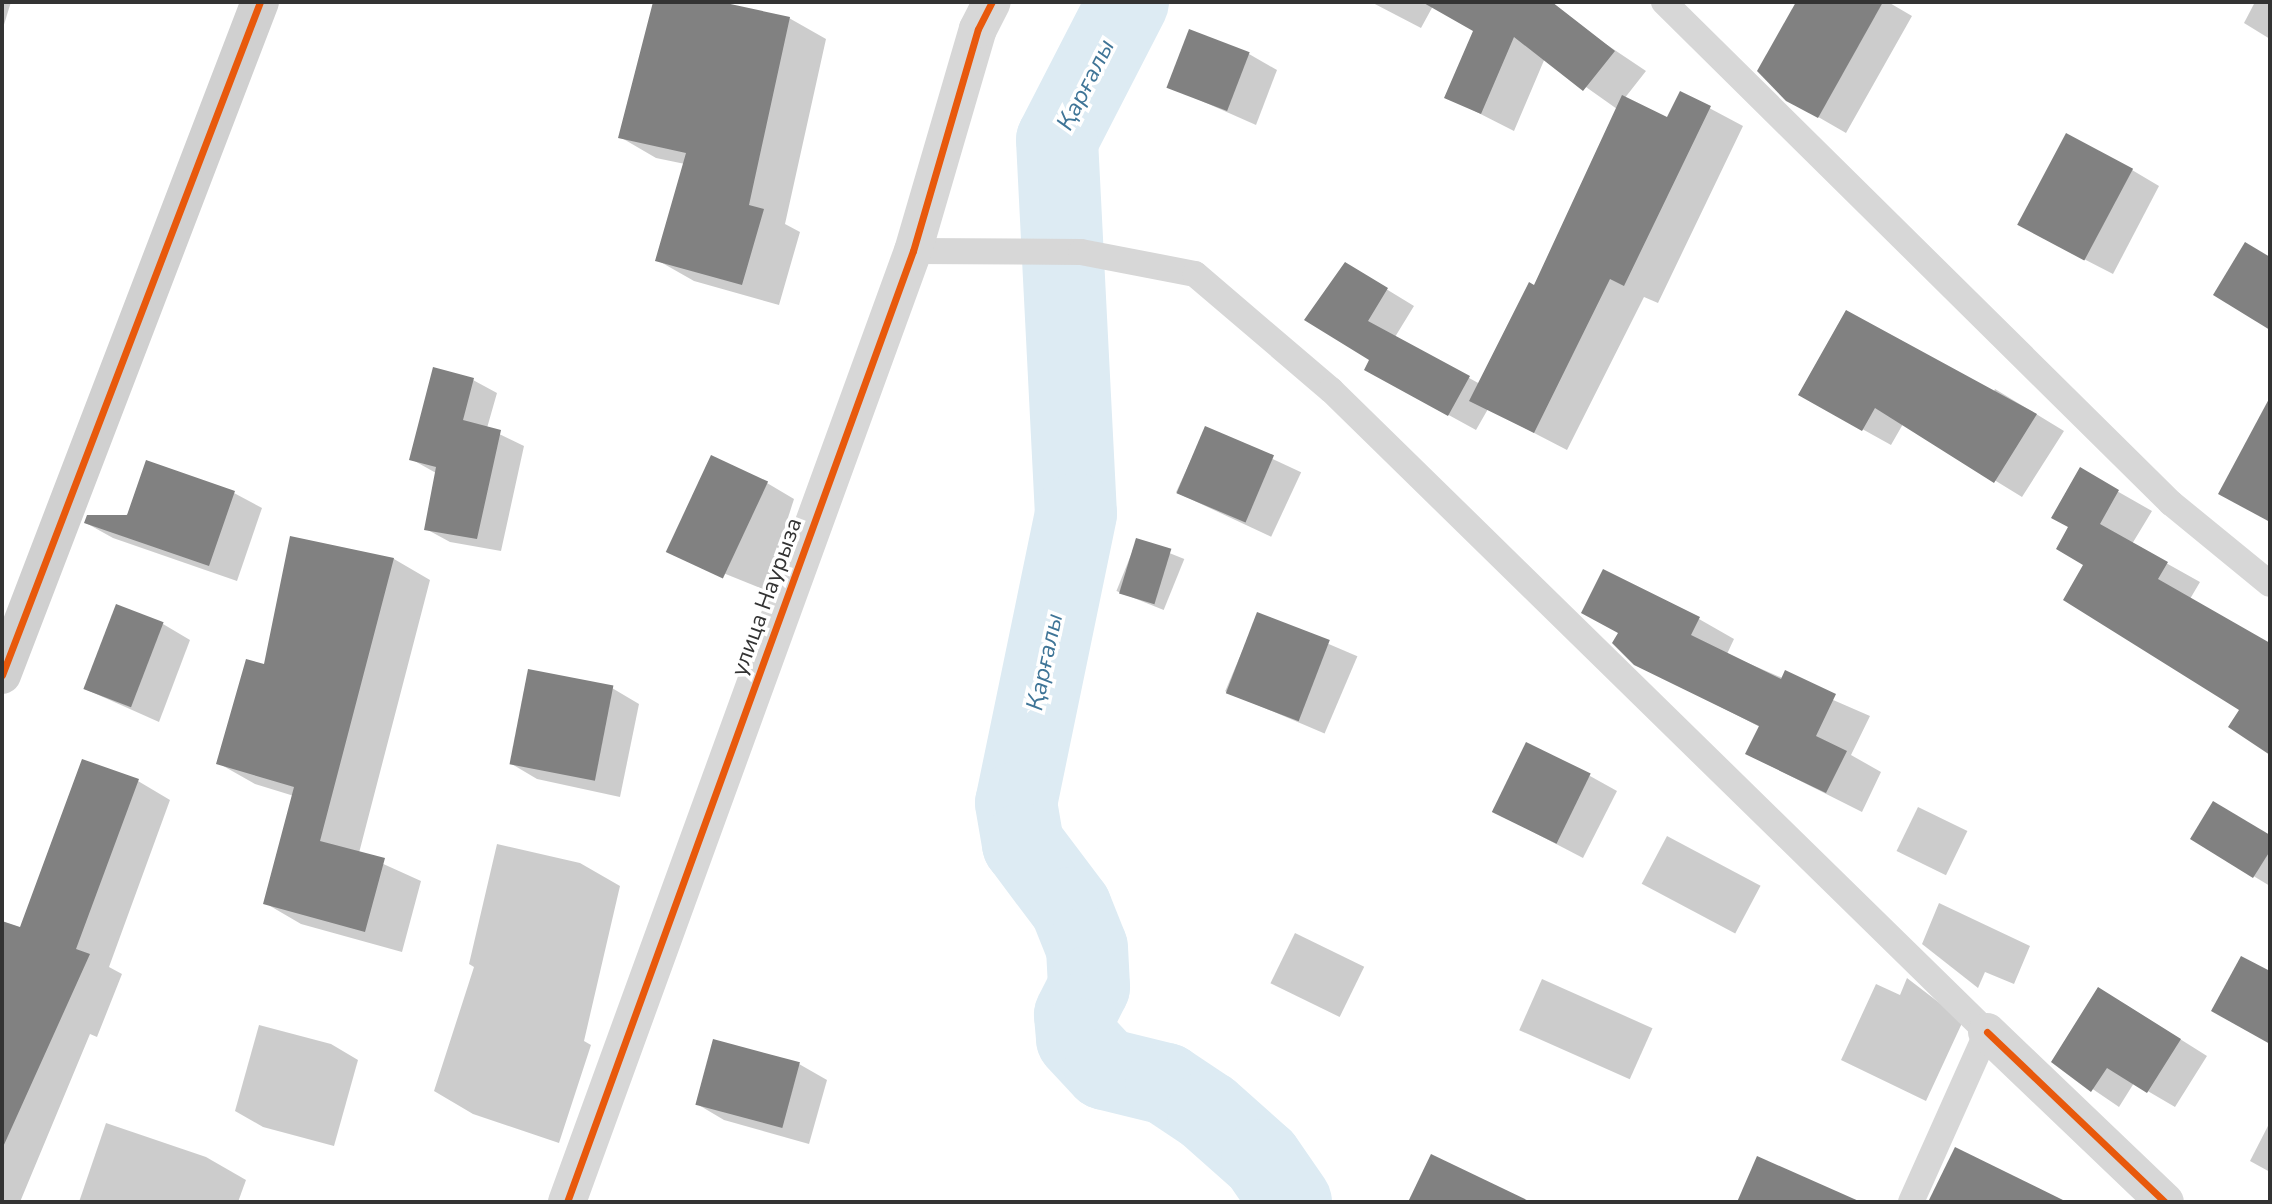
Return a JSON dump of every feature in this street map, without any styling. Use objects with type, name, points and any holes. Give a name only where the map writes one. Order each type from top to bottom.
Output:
[{"type":"street","points":[[2,675],[261,2]]},
{"type":"street","name":"улица Наурыза","points":[[567,1202],[913,251],[978,29],[992,2]]},
{"type":"street","points":[[1986,1031],[2165,1202]]},
{"type":"lane","points":[[1664,2],[2171,503],[2270,584]]},
{"type":"lane","points":[[913,251],[1081,252],[1195,274],[1331,390],[1986,1031],[1911,1202]]},
{"type":"building","points":[[653,2],[721,2],[790,17],[749,205],[764,209],[742,285],[655,261],[686,153],[618,138]]},
{"type":"building","points":[[1422,2],[1552,2],[1615,51],[1583,91],[1514,37],[1481,114],[1444,98],[1473,31]]},
{"type":"building","points":[[1796,2],[1883,2],[1818,118],[1786,101],[1757,71]]},
{"type":"building","points":[[1189,29],[1250,52],[1227,111],[1166,88]]},
{"type":"building","points":[[1680,91],[1711,106],[1624,286],[1610,279],[1534,433],[1469,401],[1529,282],[1534,285],[1622,95],[1667,117]]},
{"type":"building","points":[[2066,133],[2133,169],[2084,261],[2017,225]]},
{"type":"building","points":[[2245,242],[2270,257],[2270,330],[2213,295]]},
{"type":"building","points":[[1345,262],[1388,288],[1368,321],[1470,376],[1448,416],[1364,370],[1369,360],[1304,320]]},
{"type":"building","points":[[1846,310],[2037,414],[1994,483],[1875,408],[1862,431],[1798,395]]},
{"type":"building","points":[[433,367],[474,378],[463,420],[501,430],[477,539],[424,530],[436,467],[409,460]]},
{"type":"building","points":[[2270,397],[2270,522],[2218,494]]},
{"type":"building","points":[[1205,426],[1274,455],[1246,523],[1176,493]]},
{"type":"building","points":[[711,455],[768,482],[723,579],[666,552]]},
{"type":"building","points":[[146,460],[235,491],[209,566],[84,523],[87,515],[127,515]]},
{"type":"building","points":[[2080,467],[2119,490],[2100,524],[2168,562],[2158,579],[2270,643],[2270,755],[2228,727],[2239,710],[2063,600],[2083,565],[2056,549],[2068,527],[2051,518]]},
{"type":"building","points":[[290,536],[394,558],[320,841],[385,858],[365,932],[263,904],[294,787],[216,764],[246,659],[264,664]]},
{"type":"building","points":[[1136,538],[1171,549],[1154,604],[1119,593]]},
{"type":"building","points":[[1603,569],[1700,617],[1691,635],[1781,679],[1785,670],[1836,694],[1816,736],[1847,751],[1826,793],[1745,754],[1759,726],[1634,665],[1612,643],[1618,633],[1581,613]]},
{"type":"building","points":[[116,604],[164,622],[131,707],[83,689]]},
{"type":"building","points":[[1257,612],[1330,640],[1299,721],[1226,693]]},
{"type":"building","points":[[528,669],[613,686],[595,781],[509,764]]},
{"type":"building","points":[[1526,742],[1591,774],[1557,844],[1492,812]]},
{"type":"building","points":[[82,759],[139,779],[76,949],[90,954],[3,1147],[2,921],[20,927]]},
{"type":"building","points":[[2213,801],[2270,835],[2270,851],[2253,878],[2190,839]]},
{"type":"building","points":[[2241,956],[2270,971],[2270,1044],[2211,1011]]},
{"type":"building","points":[[2098,987],[2181,1039],[2147,1093],[2107,1068],[2091,1092],[2051,1062]]},
{"type":"building","points":[[713,1039],[800,1062],[782,1128],[695,1105]]},
{"type":"building","points":[[1955,1147],[2067,1202],[1928,1202]]},
{"type":"building","points":[[1431,1154],[1531,1202],[1408,1202]]},
{"type":"building","points":[[1757,1156],[1861,1202],[1737,1202]]},
{"type":"waterway","name":"Қарғалы","points":[[1128,2],[1057,140],[1076,514],[1016,803],[1023,844],[1071,908],[1087,948],[1089,987],[1075,1015],[1077,1039],[1105,1069],[1166,1084],[1208,1112],[1262,1160],[1291,1202]]},
{"type":"cycle path","points":[[2,675],[260,2]]},
{"type":"cycle path","points":[[567,1202],[913,251],[978,29],[992,2]]},
{"type":"cycle path","points":[[1987,1032],[2165,1202]]}]
